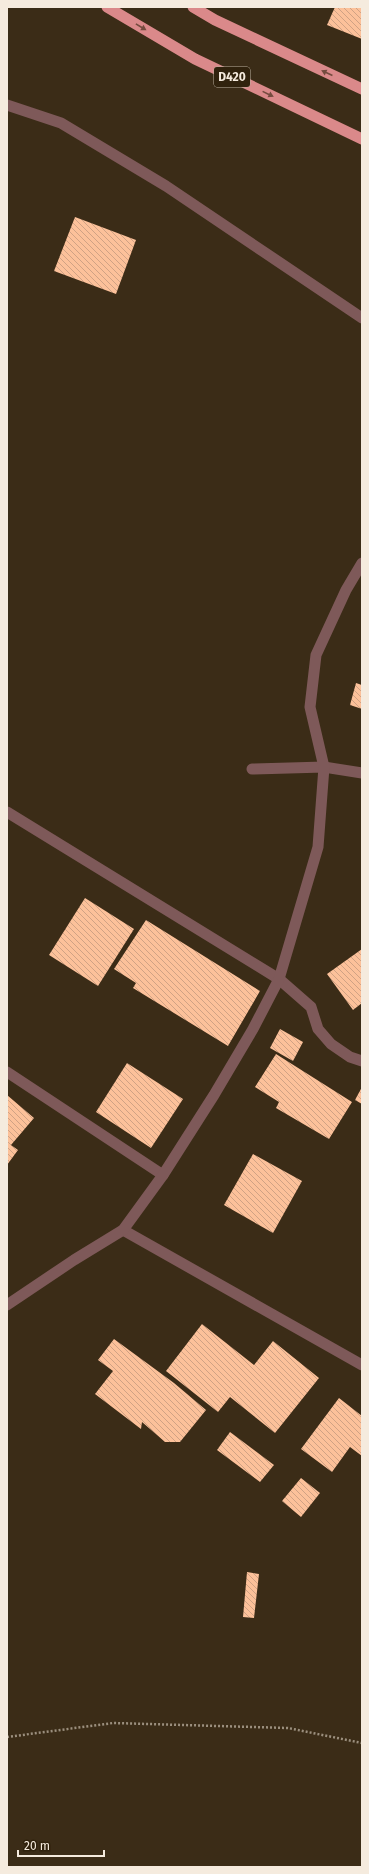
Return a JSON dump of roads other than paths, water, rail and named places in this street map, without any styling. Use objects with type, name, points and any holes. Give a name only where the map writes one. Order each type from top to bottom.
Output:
[{"type":"highway","name":"D420","points":[[107,7],[195,59],[362,139]]},
{"type":"highway","points":[[193,7],[215,20],[362,89]]},
{"type":"street","points":[[7,105],[61,123],[166,186],[362,318]]},
{"type":"street","points":[[7,1306],[74,1260],[123,1230],[163,1175],[214,1095],[253,1029],[279,979],[318,847],[324,767],[310,707],[316,655],[346,590],[362,562]]},
{"type":"street","points":[[252,769],[324,767],[362,773]]},
{"type":"street","points":[[7,812],[279,979],[311,1007],[318,1029],[332,1044],[350,1057],[362,1061]]},
{"type":"street","points":[[7,1072],[163,1175]]},
{"type":"street","points":[[123,1230],[362,1365]]}]
